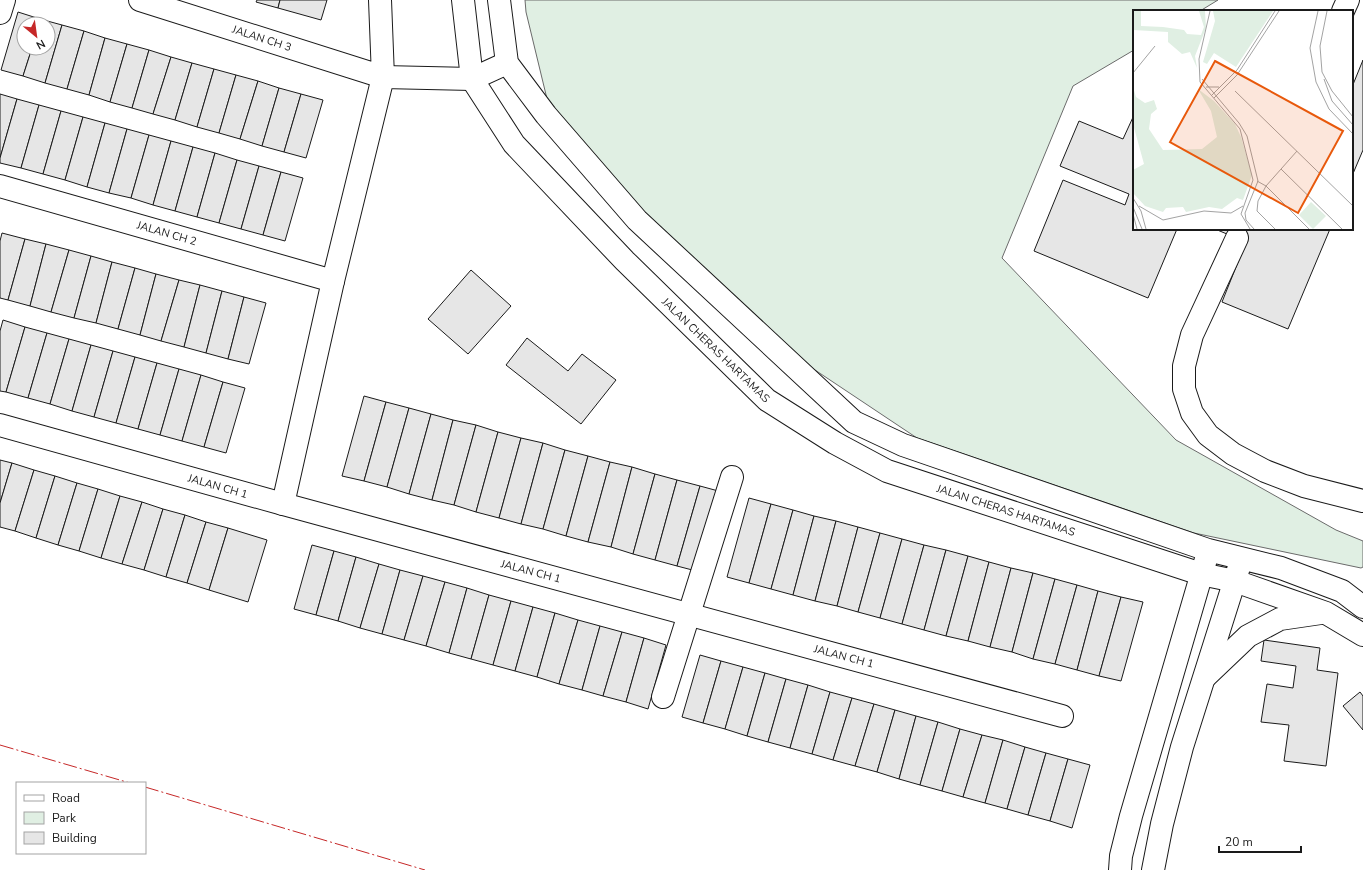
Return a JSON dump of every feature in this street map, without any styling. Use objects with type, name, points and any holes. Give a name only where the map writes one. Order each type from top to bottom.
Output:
[{"type":"street","points":[[0,13],[4,0]]},
{"type":"street","name":"JALAN CH 3","points":[[140,0],[383,77],[472,79]]},
{"type":"street","points":[[283,504],[333,281],[383,77],[380,0]]},
{"type":"street","name":"JALAN CHERAS HARTAMAS","points":[[463,0],[472,79],[514,144],[625,261],[767,400],[835,443],[887,471],[1201,574],[1235,581],[1326,613],[1363,635]]},
{"type":"street","points":[[499,0],[507,63],[546,115],[637,220],[854,422],[903,445],[1208,550],[1281,568],[1342,591],[1363,607]]},
{"type":"street","points":[[1343,10],[1348,0]]},
{"type":"street","points":[[472,79],[507,63]]},
{"type":"street","name":"JALAN CH 2","points":[[0,186],[333,281]]},
{"type":"street","points":[[1237,238],[1192,335],[1184,366],[1184,389],[1192,413],[1208,435],[1233,454],[1265,471],[1304,486],[1363,501]]},
{"type":"street","name":"JALAN CH 1","points":[[0,425],[283,504],[1062,716]]},
{"type":"street","points":[[663,697],[732,477]]},
{"type":"street","points":[[1120,870],[1121,856],[1130,816],[1208,550]]},
{"type":"street","points":[[1153,870],[1162,824],[1182,747],[1242,558]]},
{"type":"street","points":[[1204,678],[1248,636],[1280,619],[1326,613]]},
{"type":"street","points":[[1153,739],[1182,747]]},
{"type":"green space","points":[[525,0],[1218,0],[1202,10],[1133,10],[1133,51],[1073,86],[1002,258],[1176,440],[1336,530],[1363,541],[1363,567],[1361,568],[1194,533],[917,438],[809,366],[629,203],[548,103],[526,12]]},
{"type":"building","points":[[257,0],[280,0],[278,8],[256,2]]},
{"type":"building","points":[[280,0],[327,0],[321,20],[278,8]]},
{"type":"building","points":[[18,12],[31,16],[17,16]]},
{"type":"building","points":[[16,19],[16,56],[29,56],[23,76],[1,70]]},
{"type":"building","points":[[56,23],[62,25],[56,45]]},
{"type":"building","points":[[62,25],[84,31],[67,89],[45,83],[53,56],[56,56],[56,45]]},
{"type":"building","points":[[84,31],[105,38],[89,95],[67,89]]},
{"type":"building","points":[[105,38],[127,44],[110,102],[89,95]]},
{"type":"building","points":[[127,44],[149,50],[132,108],[110,102]]},
{"type":"building","points":[[149,50],[171,57],[153,114],[132,108]]},
{"type":"building","points":[[29,56],[53,56],[45,83],[23,76]]},
{"type":"building","points":[[171,57],[192,63],[175,120],[153,114]]},
{"type":"building","points":[[1363,60],[1363,150],[1353,174],[1353,85]]},
{"type":"building","points":[[192,63],[214,69],[197,127],[175,120]]},
{"type":"building","points":[[214,69],[236,75],[219,133],[197,127]]},
{"type":"building","points":[[236,75],[258,81],[240,139],[219,133]]},
{"type":"building","points":[[258,81],[279,88],[262,146],[240,139]]},
{"type":"building","points":[[279,88],[301,94],[284,152],[262,146]]},
{"type":"building","points":[[0,94],[17,99],[0,158]]},
{"type":"building","points":[[301,94],[323,100],[306,158],[284,152]]},
{"type":"building","points":[[17,99],[39,105],[21,168],[0,163],[0,158]]},
{"type":"building","points":[[39,105],[61,111],[43,174],[21,168]]},
{"type":"building","points":[[61,111],[83,117],[65,180],[43,174]]},
{"type":"building","points":[[83,117],[105,123],[87,187],[65,180]]},
{"type":"building","points":[[1133,117],[1133,230],[1177,230],[1148,298],[1034,251],[1063,180],[1125,205],[1129,194],[1060,166],[1079,121],[1123,139]]},
{"type":"building","points":[[105,123],[127,129],[109,193],[87,187]]},
{"type":"building","points":[[127,129],[149,135],[131,198],[109,193]]},
{"type":"building","points":[[149,135],[171,141],[153,205],[131,198]]},
{"type":"building","points":[[171,141],[193,147],[175,211],[153,205]]},
{"type":"building","points":[[193,147],[215,153],[197,217],[175,211]]},
{"type":"building","points":[[215,153],[237,160],[219,223],[197,217]]},
{"type":"building","points":[[237,160],[259,166],[241,229],[219,223]]},
{"type":"building","points":[[259,166],[281,172],[263,235],[241,229]]},
{"type":"building","points":[[281,172],[303,178],[285,241],[263,235]]},
{"type":"building","points":[[1217,230],[1330,230],[1288,329],[1222,302],[1246,242]]},
{"type":"building","points":[[2,233],[25,239],[8,300],[0,298],[0,241]]},
{"type":"building","points":[[25,239],[46,244],[30,306],[8,300]]},
{"type":"building","points":[[46,244],[69,250],[51,312],[30,306]]},
{"type":"building","points":[[69,250],[91,256],[74,318],[51,312]]},
{"type":"building","points":[[91,256],[112,262],[96,323],[74,318]]},
{"type":"building","points":[[112,262],[135,268],[118,329],[96,323]]},
{"type":"building","points":[[135,268],[156,274],[140,335],[118,329]]},
{"type":"building","points":[[471,270],[511,306],[468,354],[428,319]]},
{"type":"building","points":[[156,274],[179,280],[161,341],[140,335]]},
{"type":"building","points":[[179,280],[200,285],[184,347],[161,341]]},
{"type":"building","points":[[200,285],[222,291],[206,353],[184,347]]},
{"type":"building","points":[[222,291],[244,297],[228,359],[206,353]]},
{"type":"building","points":[[244,297],[266,303],[249,364],[228,359]]},
{"type":"building","points":[[3,320],[25,327],[6,392],[0,391],[0,331]]},
{"type":"building","points":[[25,327],[47,333],[28,398],[6,392]]},
{"type":"building","points":[[47,333],[69,339],[50,404],[28,398]]},
{"type":"building","points":[[527,338],[568,371],[582,354],[616,380],[581,424],[506,365]]},
{"type":"building","points":[[69,339],[91,345],[72,411],[50,404]]},
{"type":"building","points":[[91,345],[113,351],[94,417],[72,411]]},
{"type":"building","points":[[113,351],[135,357],[116,423],[94,417]]},
{"type":"building","points":[[135,357],[157,363],[138,429],[116,423]]},
{"type":"building","points":[[157,363],[179,369],[160,435],[138,429]]},
{"type":"building","points":[[179,369],[201,375],[182,441],[160,435]]},
{"type":"building","points":[[201,375],[223,382],[204,447],[182,441]]},
{"type":"building","points":[[223,382],[245,388],[226,453],[204,447]]},
{"type":"building","points":[[364,396],[386,402],[364,481],[342,476]]},
{"type":"building","points":[[386,402],[409,408],[387,487],[364,481]]},
{"type":"building","points":[[409,408],[431,414],[409,494],[387,487]]},
{"type":"building","points":[[431,414],[453,420],[432,500],[409,494]]},
{"type":"building","points":[[453,420],[476,425],[454,505],[432,500]]},
{"type":"building","points":[[476,425],[498,432],[476,512],[454,505]]},
{"type":"building","points":[[498,432],[521,438],[499,518],[476,512]]},
{"type":"building","points":[[521,438],[543,443],[521,524],[499,518]]},
{"type":"building","points":[[543,443],[565,450],[543,529],[521,524]]},
{"type":"building","points":[[565,450],[588,456],[566,536],[543,529]]},
{"type":"building","points":[[588,456],[610,462],[588,542],[566,536]]},
{"type":"building","points":[[0,460],[12,463],[0,503]]},
{"type":"building","points":[[610,462],[632,467],[611,547],[588,542]]},
{"type":"building","points":[[12,463],[34,470],[15,531],[0,527],[0,503]]},
{"type":"building","points":[[632,467],[655,474],[633,554],[611,547]]},
{"type":"building","points":[[34,470],[55,476],[36,538],[15,531]]},
{"type":"building","points":[[655,474],[677,480],[655,560],[633,554]]},
{"type":"building","points":[[55,476],[77,483],[58,545],[36,538]]},
{"type":"building","points":[[677,480],[700,486],[677,566],[655,560]]},
{"type":"building","points":[[77,483],[98,489],[79,551],[58,545]]},
{"type":"building","points":[[700,486],[722,492],[700,572],[677,566]]},
{"type":"building","points":[[98,489],[120,496],[101,558],[79,551]]},
{"type":"building","points":[[120,496],[142,502],[122,564],[101,558]]},
{"type":"building","points":[[749,498],[771,504],[749,583],[727,577]]},
{"type":"building","points":[[142,502],[163,509],[144,570],[122,564]]},
{"type":"building","points":[[771,504],[793,510],[771,589],[749,583]]},
{"type":"building","points":[[163,509],[185,515],[166,577],[144,570]]},
{"type":"building","points":[[793,510],[814,516],[793,595],[771,589]]},
{"type":"building","points":[[185,515],[206,522],[187,583],[166,577]]},
{"type":"building","points":[[814,516],[836,521],[815,601],[793,595]]},
{"type":"building","points":[[836,521],[858,527],[837,606],[815,601]]},
{"type":"building","points":[[206,522],[228,528],[209,590],[187,583]]},
{"type":"building","points":[[858,527],[880,533],[858,612],[837,606]]},
{"type":"building","points":[[228,528],[267,540],[248,602],[209,590]]},
{"type":"building","points":[[880,533],[902,539],[880,618],[858,612]]},
{"type":"building","points":[[902,539],[924,545],[902,624],[880,618]]},
{"type":"building","points":[[312,545],[334,551],[316,615],[294,609]]},
{"type":"building","points":[[924,545],[946,550],[924,630],[902,624]]},
{"type":"building","points":[[946,550],[968,556],[946,636],[924,630]]},
{"type":"building","points":[[334,551],[356,557],[338,621],[316,615]]},
{"type":"building","points":[[968,556],[989,562],[968,641],[946,636]]},
{"type":"building","points":[[356,557],[379,564],[360,628],[338,621]]},
{"type":"building","points":[[989,562],[1011,568],[990,647],[968,641]]},
{"type":"building","points":[[379,564],[400,570],[382,634],[360,628]]},
{"type":"building","points":[[1011,568],[1033,573],[1012,652],[990,647]]},
{"type":"building","points":[[400,570],[423,576],[404,640],[382,634]]},
{"type":"building","points":[[1033,573],[1055,579],[1033,659],[1012,652]]},
{"type":"building","points":[[423,576],[445,582],[426,646],[404,640]]},
{"type":"building","points":[[1055,579],[1077,585],[1055,664],[1033,659]]},
{"type":"building","points":[[445,582],[467,588],[449,653],[426,646]]},
{"type":"building","points":[[1077,585],[1098,591],[1077,670],[1055,664]]},
{"type":"building","points":[[467,588],[489,595],[471,659],[449,653]]},
{"type":"building","points":[[1098,591],[1121,597],[1099,676],[1077,670]]},
{"type":"building","points":[[489,595],[511,601],[493,665],[471,659]]},
{"type":"building","points":[[1121,597],[1143,602],[1121,681],[1099,676]]},
{"type":"building","points":[[511,601],[533,607],[515,671],[493,665]]},
{"type":"building","points":[[533,607],[555,613],[537,677],[515,671]]},
{"type":"building","points":[[555,613],[578,620],[559,684],[537,677]]},
{"type":"building","points":[[578,620],[600,626],[582,690],[559,684]]},
{"type":"building","points":[[600,626],[622,632],[603,696],[582,690]]},
{"type":"building","points":[[622,632],[644,638],[626,702],[603,696]]},
{"type":"building","points":[[644,638],[666,645],[648,709],[626,702]]},
{"type":"building","points":[[1264,640],[1320,648],[1317,670],[1338,673],[1326,766],[1284,761],[1289,725],[1261,722],[1267,684],[1293,688],[1296,666],[1261,661]]},
{"type":"building","points":[[700,655],[721,661],[703,723],[682,717]]},
{"type":"building","points":[[721,661],[743,667],[725,729],[703,723]]},
{"type":"building","points":[[743,667],[765,673],[747,736],[725,729]]},
{"type":"building","points":[[765,673],[786,679],[768,742],[747,736]]},
{"type":"building","points":[[786,679],[808,685],[790,748],[768,742]]},
{"type":"building","points":[[808,685],[830,692],[812,754],[790,748]]},
{"type":"building","points":[[830,692],[852,698],[833,760],[812,754]]},
{"type":"building","points":[[1360,692],[1363,696],[1363,730],[1343,706]]},
{"type":"building","points":[[852,698],[874,704],[855,766],[833,760]]},
{"type":"building","points":[[874,704],[895,710],[877,772],[855,766]]},
{"type":"building","points":[[895,710],[916,716],[899,779],[877,772]]},
{"type":"building","points":[[916,716],[938,722],[920,785],[899,779]]},
{"type":"building","points":[[938,722],[960,729],[942,791],[920,785]]},
{"type":"building","points":[[960,729],[982,735],[963,797],[942,791]]},
{"type":"building","points":[[982,735],[1003,740],[985,803],[963,797]]},
{"type":"building","points":[[1003,740],[1025,747],[1007,809],[985,803]]},
{"type":"building","points":[[1025,747],[1046,753],[1028,815],[1007,809]]},
{"type":"building","points":[[1046,753],[1068,759],[1050,821],[1028,815]]},
{"type":"building","points":[[1068,759],[1090,765],[1072,828],[1050,821]]},
{"type":"power","points":[[0,745],[127,782]]},
{"type":"power","points":[[146,787],[425,870]]}]
